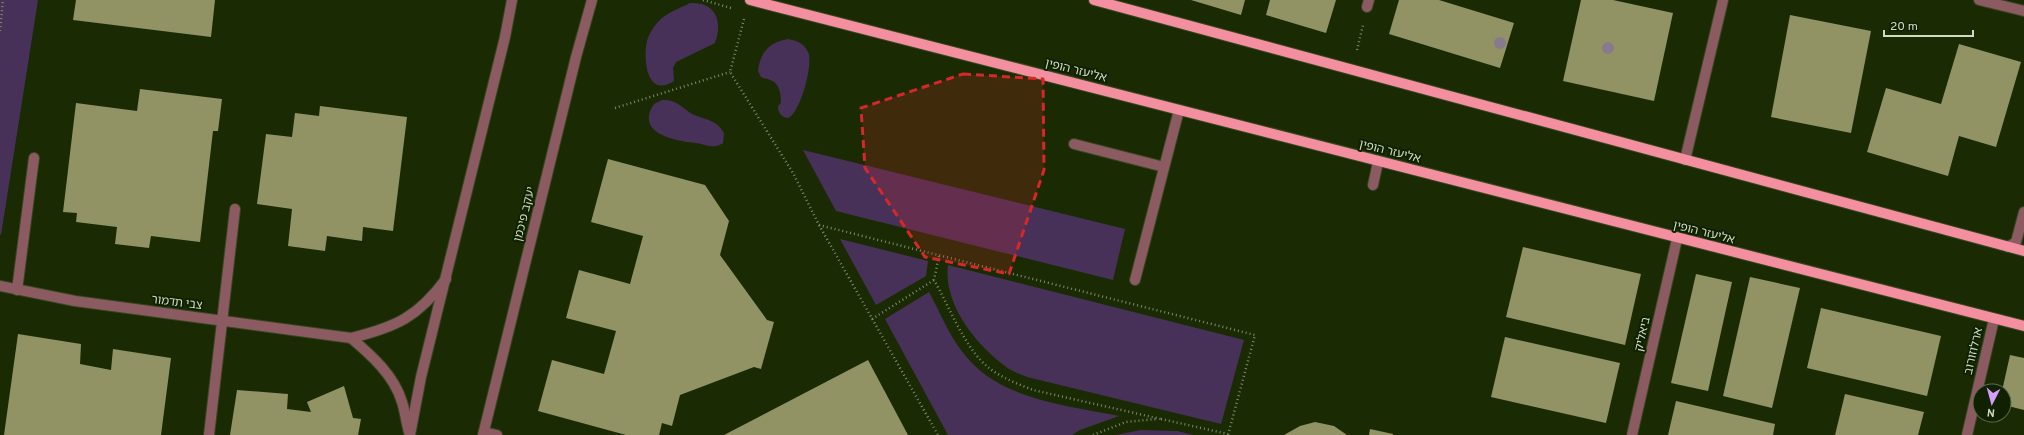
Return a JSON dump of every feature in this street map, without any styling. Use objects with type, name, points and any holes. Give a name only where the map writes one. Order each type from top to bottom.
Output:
[{"type":"main road","name":"אליעזר הופין","points":[[750,0],[1677,239],[2024,326]]},
{"type":"main road","points":[[1094,0],[2024,251]]},
{"type":"street","points":[[410,435],[420,377],[446,278],[512,0]]},
{"type":"street","name":"יעקב פיכמן","points":[[483,433],[576,57],[592,0]]},
{"type":"street","points":[[1685,160],[1723,0]]},
{"type":"street","points":[[1979,0],[2024,12]]},
{"type":"street","points":[[1135,280],[1179,110]]},
{"type":"street","points":[[1074,144],[1164,167]]},
{"type":"street","points":[[17,290],[34,158]]},
{"type":"street","points":[[1373,184],[1378,162]]},
{"type":"street","points":[[209,435],[235,209]]},
{"type":"street","points":[[2008,247],[2016,242],[2024,212]]},
{"type":"street","name":"ביאליק","points":[[1632,435],[1677,239]]},
{"type":"street","points":[[351,338],[392,326],[413,314],[431,299],[446,278]]},
{"type":"street","name":"צבי תדמור","points":[[0,286],[75,301],[351,338]]},
{"type":"street","name":"ארלוזורוב","points":[[1967,435],[1994,319]]},
{"type":"street","points":[[351,338],[374,357],[389,376],[402,400],[410,435]]},
{"type":"street","points":[[483,433],[497,435]]},
{"type":"path","points":[[0,31],[3,0]]},
{"type":"path","points":[[1352,70],[1368,4]]},
{"type":"path","points":[[746,12],[730,72],[792,173],[938,435]]},
{"type":"path","points":[[615,108],[730,72]]},
{"type":"path","points":[[820,225],[1255,334],[1228,435],[1033,390],[1002,376],[989,367],[976,354],[934,280],[939,256]]},
{"type":"path","points":[[872,319],[934,280]]},
{"type":"path","points":[[1093,435],[1126,422],[1161,419]]},
{"type":"highlighted area","points":[[963,74],[1043,79],[1044,170],[1009,274],[925,257],[865,168],[861,108]]},
{"type":"shaded area","points":[[0,0],[38,0],[1,235],[0,234]]},
{"type":"shaded area","points":[[690,3],[706,6],[715,14],[718,27],[715,43],[676,62],[673,68],[674,81],[665,85],[657,85],[652,81],[646,66],[646,48],[650,33],[656,24],[669,13]]},
{"type":"shaded area","points":[[788,39],[802,44],[806,49],[808,52],[809,66],[805,88],[797,108],[788,118],[782,116],[779,111],[778,106],[781,103],[781,100],[778,86],[769,79],[761,77],[758,71],[761,58],[767,49],[771,45]]},
{"type":"shaded area","points":[[662,100],[675,102],[692,114],[714,122],[724,133],[723,143],[716,146],[710,146],[669,138],[660,134],[653,129],[649,122],[649,114],[654,104]]},
{"type":"shaded area","points":[[803,150],[1125,229],[1113,280],[836,211]]},
{"type":"shaded area","points":[[840,239],[928,261],[926,276],[876,305]]},
{"type":"shaded area","points":[[948,265],[1244,340],[1221,424],[1027,377],[1010,369],[994,357],[983,346],[963,322],[951,294],[948,279]]},
{"type":"shaded area","points":[[929,292],[949,332],[964,354],[979,369],[996,382],[1015,391],[1056,404],[1119,416],[1080,430],[1072,435],[948,435],[885,319]]},
{"type":"shaded area","points":[[1141,430],[1177,431],[1194,435],[1116,435]]},
{"type":"building","points":[[76,0],[215,0],[211,37],[73,20]]},
{"type":"building","points":[[1191,0],[1245,0],[1241,15]]},
{"type":"building","points":[[1270,0],[1336,0],[1326,33],[1266,15]]},
{"type":"building","points":[[1399,0],[1439,0],[1514,23],[1500,68],[1389,34]]},
{"type":"building","points":[[1581,0],[1613,0],[1673,13],[1654,101],[1563,81]]},
{"type":"building","points":[[1790,15],[1871,31],[1851,133],[1771,117]]},
{"type":"building","points":[[1959,44],[2021,62],[1996,147],[1959,136],[1948,176],[1867,152],[1886,88],[1941,104]]},
{"type":"building","points":[[140,89],[222,99],[218,131],[213,131],[200,242],[151,236],[149,248],[115,244],[117,227],[76,222],[77,213],[63,212],[76,103],[137,111]]},
{"type":"building","points":[[320,106],[407,117],[393,231],[363,227],[362,241],[327,236],[325,251],[288,246],[292,209],[257,204],[266,134],[292,137],[295,113],[319,116]]},
{"type":"building","points":[[608,159],[705,185],[729,221],[720,255],[767,320],[774,322],[761,369],[754,367],[680,395],[672,426],[662,423],[659,435],[626,435],[538,411],[552,360],[604,374],[616,331],[566,318],[579,270],[630,284],[643,236],[591,222]]},
{"type":"building","points":[[1523,247],[1641,274],[1625,345],[1506,317]]},
{"type":"building","points":[[1696,274],[1732,282],[1708,391],[1671,383]]},
{"type":"building","points":[[1750,277],[1800,288],[1772,408],[1723,396]]},
{"type":"building","points":[[1821,308],[1941,336],[1927,396],[1807,368]]},
{"type":"building","points":[[18,334],[81,344],[80,364],[111,370],[113,349],[171,358],[161,435],[4,435]]},
{"type":"building","points":[[1505,337],[1620,363],[1606,423],[1491,397]]},
{"type":"building","points":[[2010,355],[2024,358],[2024,410],[2012,407],[2012,383],[2004,383]]},
{"type":"building","points":[[868,360],[908,435],[724,435]]},
{"type":"building","points":[[344,386],[353,418],[361,419],[358,435],[230,435],[237,390],[288,394],[287,409],[311,412],[307,402]]},
{"type":"building","points":[[1845,394],[1924,412],[1918,435],[1835,435]]},
{"type":"building","points":[[1676,401],[1775,424],[1773,435],[1668,435]]},
{"type":"building","points":[[1315,422],[1334,426],[1347,435],[1284,435],[1300,426]]},
{"type":"building","points":[[1370,429],[1393,434],[1393,435],[1369,435]]}]
